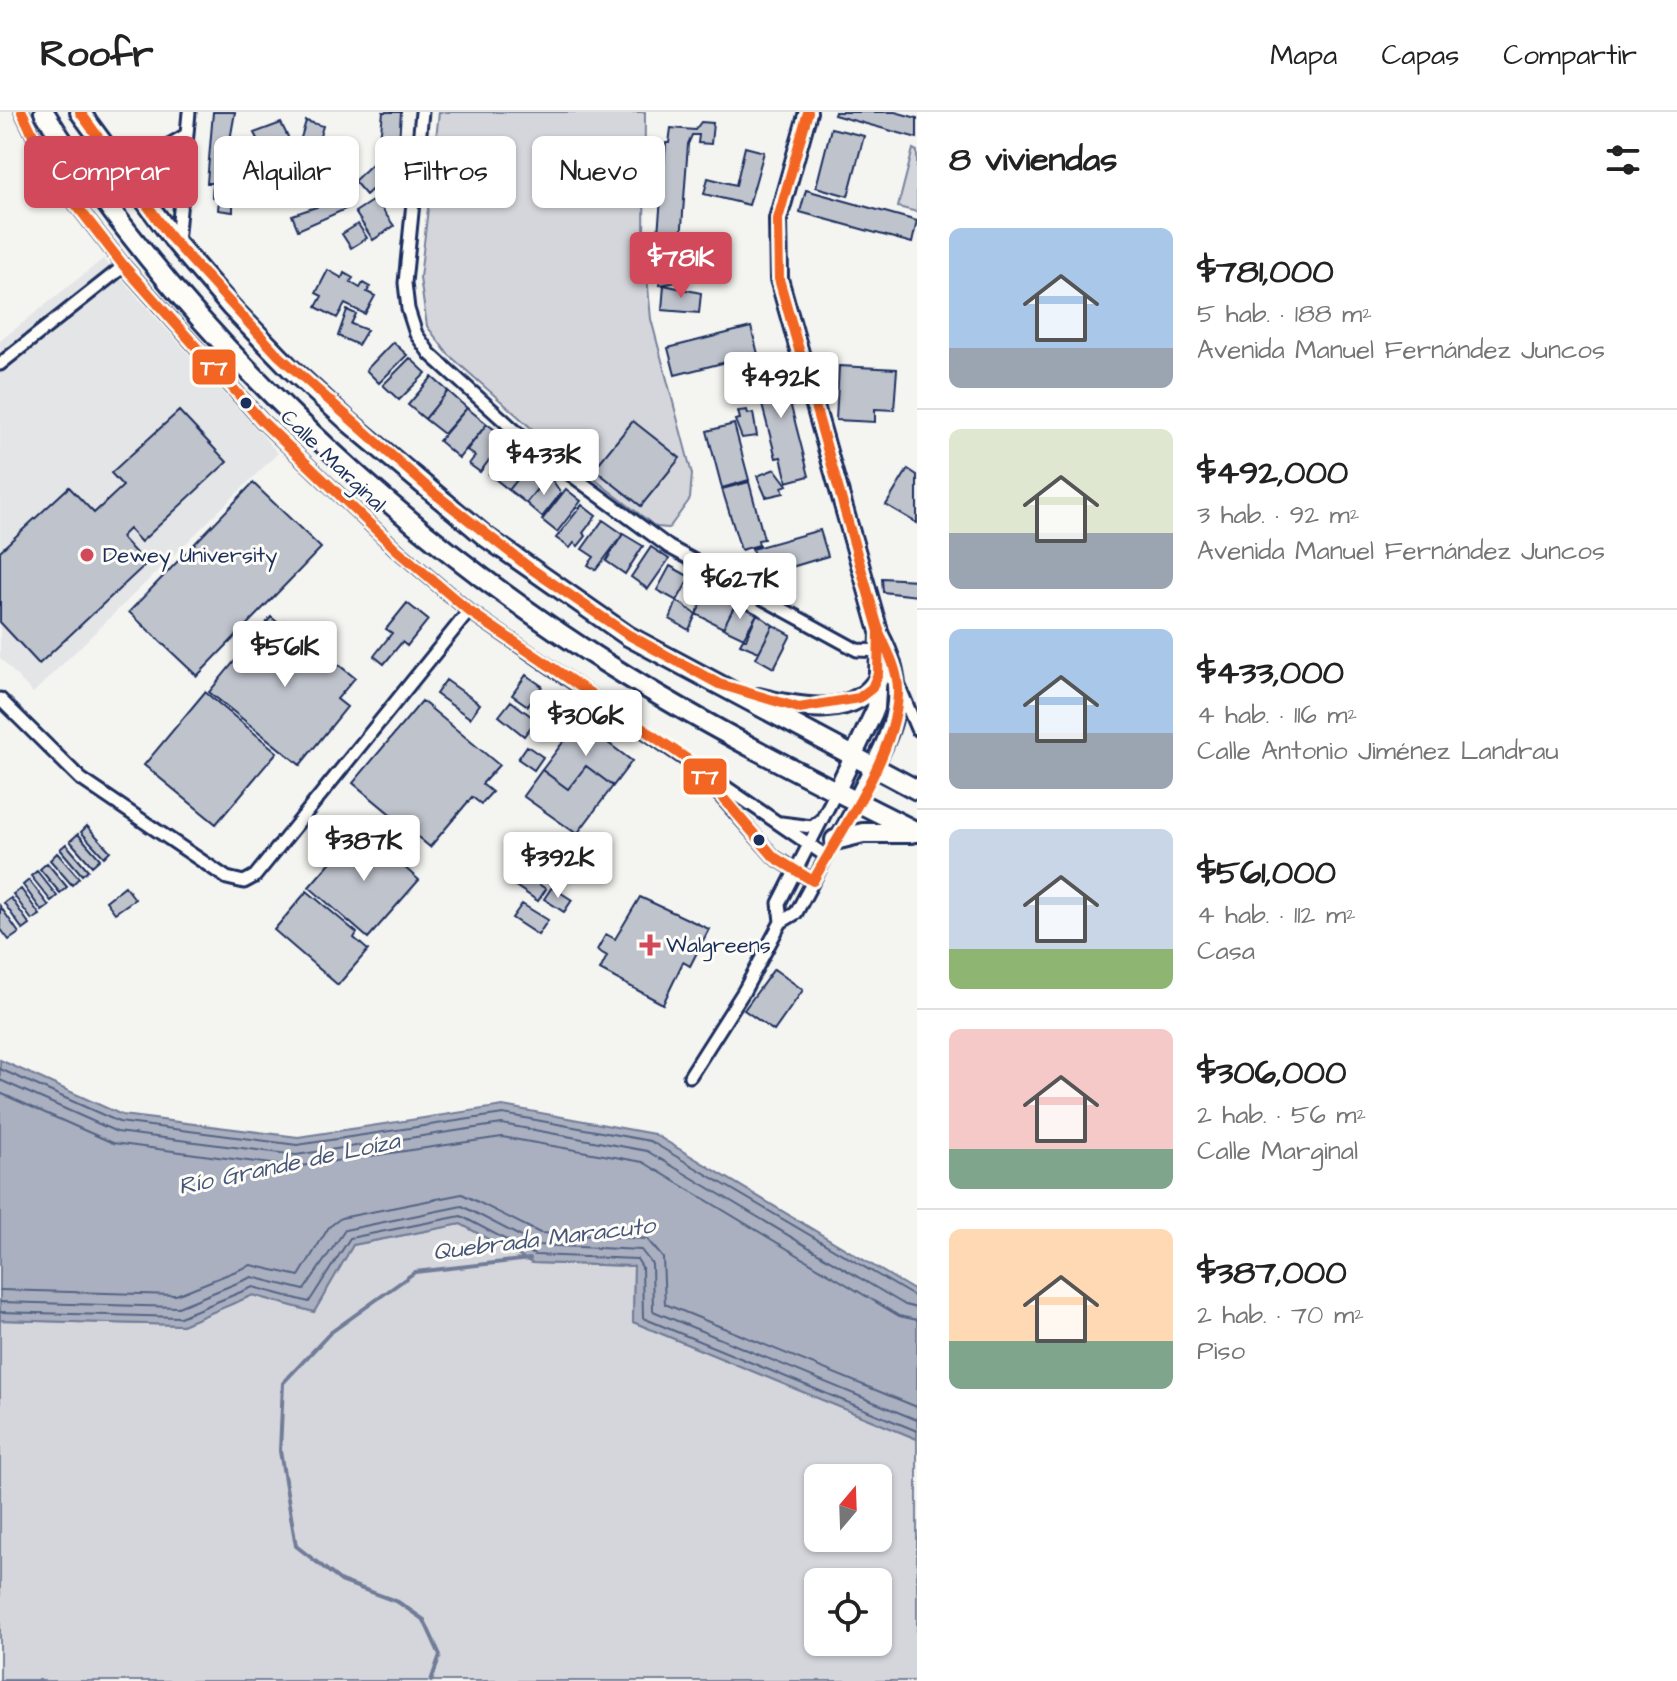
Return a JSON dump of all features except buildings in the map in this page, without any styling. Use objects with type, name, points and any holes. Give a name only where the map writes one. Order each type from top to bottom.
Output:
[{"type":"main road","points":[[44,112],[110,208],[173,286],[300,419],[401,511],[470,568],[608,665],[689,712],[917,833]]},
{"type":"main road","points":[[80,112],[97,136]]},
{"type":"main road","points":[[150,208],[231,307],[290,368],[486,537],[628,636],[917,790]]},
{"type":"main road","points":[[736,693],[807,708],[838,706],[858,699],[889,679]]},
{"type":"main road","points":[[831,848],[863,833],[917,833]]},
{"type":"street","name":"Calle Marginal","points":[[22,112],[52,174],[124,266],[262,421],[397,550],[469,611],[693,763],[810,848],[831,848]]},
{"type":"street","points":[[177,244],[189,112]]},
{"type":"street","points":[[422,112],[405,283],[412,322],[430,354],[532,446],[637,527],[687,558],[857,650],[882,646]]},
{"type":"street","points":[[690,1076],[744,991],[781,922],[796,913],[857,800],[895,716],[882,646],[779,279],[778,219],[808,112]]},
{"type":"street","points":[[0,364],[124,266]]},
{"type":"street","points":[[0,699],[81,779],[227,878],[244,882],[255,876],[469,611]]},
{"type":"street","points":[[889,679],[917,729]]},
{"type":"street","points":[[781,922],[779,903],[810,848],[889,679]]},
{"type":"street","name":"Calle Marginal","points":[[693,763],[774,857],[813,881]]},
{"type":"street","points":[[771,820],[793,827],[812,827],[825,817]]},
{"type":"shaded area","points":[[439,112],[645,112],[645,136],[532,136],[532,208],[644,208],[651,319],[692,474],[690,499],[669,528],[656,527],[549,444],[448,354],[427,326],[420,278],[428,208],[516,208],[516,136],[436,136]]},
{"type":"shaded area","points":[[913,149],[917,151],[917,212],[898,207]]},
{"type":"shaded area","name":"Dewey University","points":[[103,259],[278,453],[33,693],[0,658],[0,341]]},
{"type":"shaded area","points":[[461,1224],[532,1263],[634,1266],[633,1322],[917,1439],[917,1681],[0,1681],[0,1320],[182,1325],[253,1295],[314,1312],[353,1245]]},
{"type":"water","name":"Río Grande de Loíza","points":[[0,1060],[122,1115],[298,1137],[503,1106],[654,1134],[917,1292],[917,1439],[633,1322],[634,1266],[532,1263],[461,1224],[353,1245],[314,1312],[253,1295],[182,1325],[0,1320]]},
{"type":"waterway","name":"Quebrada Maracuto","points":[[431,1681],[440,1655],[424,1620],[398,1602],[341,1581],[296,1546],[280,1451],[283,1383],[330,1333],[415,1272],[530,1259]]},
{"type":"waterway","name":"Quebrada Maracuto","points":[[0,1681],[40,1681]]},
{"type":"transit line","name":"T7","points":[[22,112],[52,174],[124,266],[262,421],[397,550],[469,611],[693,763],[774,857],[813,881],[865,791],[888,742],[895,717],[898,686],[890,656],[880,635],[779,279],[778,219],[808,112]]},
{"type":"transit line","name":"T7","points":[[80,112],[171,238],[278,355],[434,493],[530,568],[627,634],[719,684],[799,708],[859,698],[872,688],[878,674],[879,629]]},
{"type":"place","name":"Dewey University","points":[[87,555]]},
{"type":"place","name":"Walgreens","points":[[650,945]]}]
